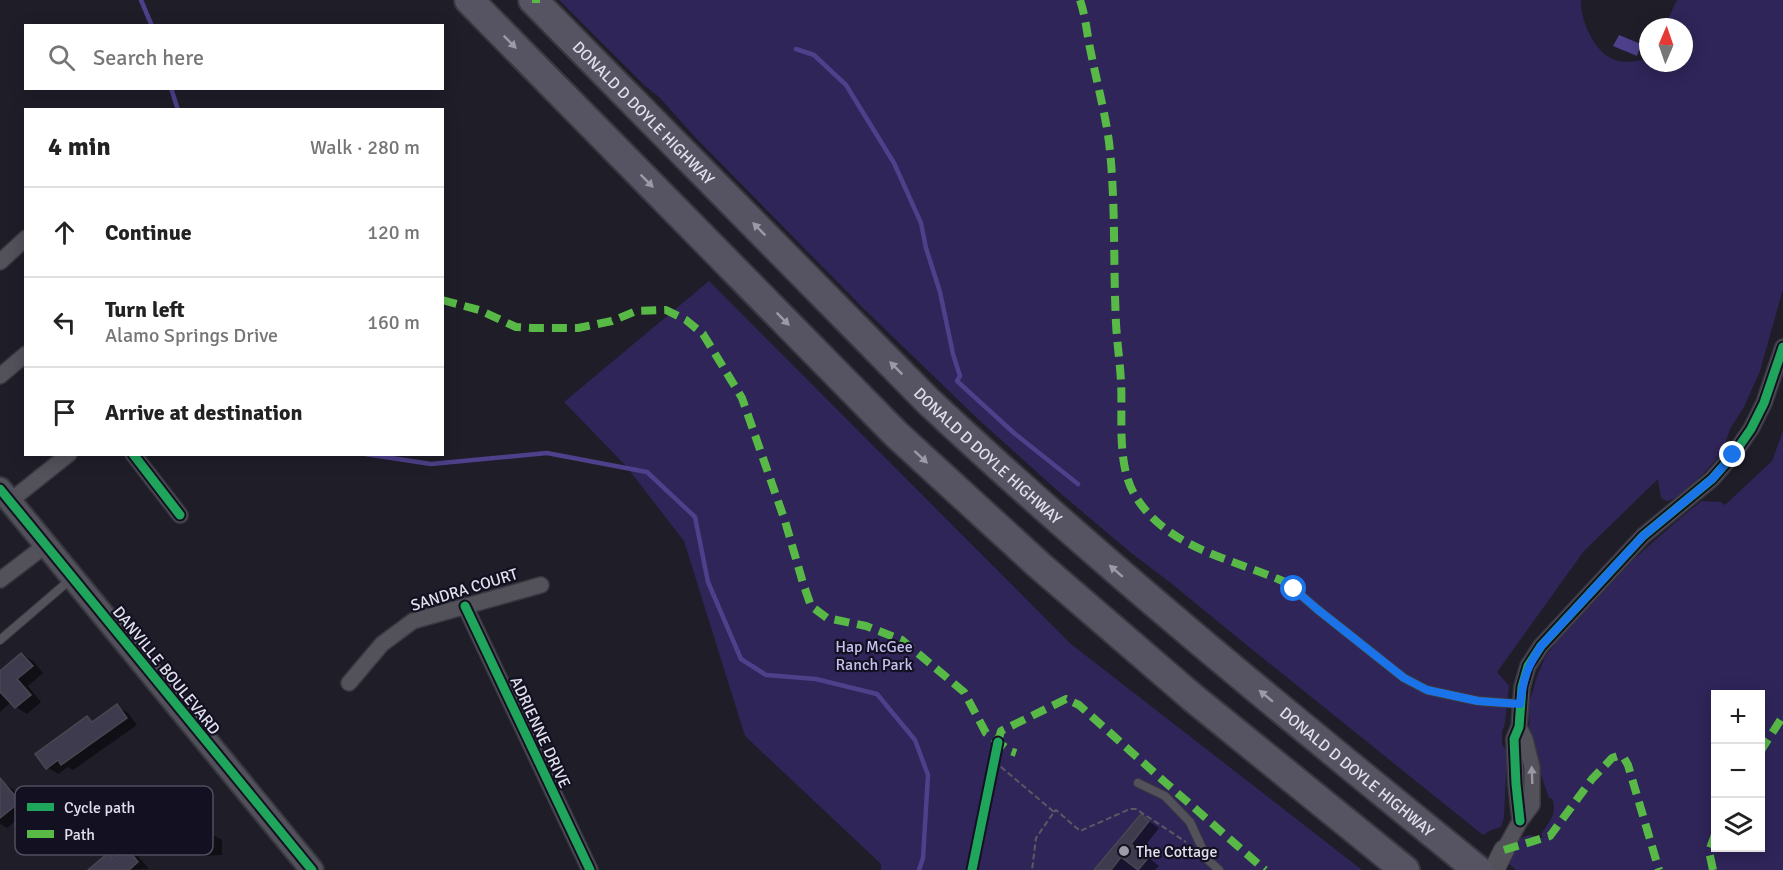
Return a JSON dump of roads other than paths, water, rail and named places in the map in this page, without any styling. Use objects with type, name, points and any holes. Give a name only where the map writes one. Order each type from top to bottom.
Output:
[{"type":"highway","points":[[469,0],[888,426],[967,501],[1192,697],[1405,870]]},
{"type":"highway","name":"DONALD D DOYLE HIGHWAY","points":[[533,0],[928,401],[996,465],[1223,662],[1478,870]]},
{"type":"main road","name":"DANVILLE BOULEVARD","points":[[5,495],[312,870]]},
{"type":"street","points":[[0,262],[24,240]]},
{"type":"street","points":[[1494,870],[1520,821],[1533,805],[1532,767],[1525,739],[1519,727],[1522,687],[1528,666],[1541,646],[1643,536],[1712,479],[1733,455],[1751,429],[1764,403],[1783,348]]},
{"type":"street","points":[[0,376],[24,356]]},
{"type":"street","points":[[5,495],[66,456]]},
{"type":"street","points":[[136,456],[180,515]]},
{"type":"street","points":[[0,580],[46,545]]},
{"type":"street","name":"SANDRA COURT","points":[[349,683],[382,644],[413,621],[542,585]]},
{"type":"street","name":"ADRIENNE DRIVE","points":[[465,606],[590,870]]},
{"type":"lane","points":[[0,640],[72,578]]},
{"type":"lane","points":[[1294,589],[1404,678],[1427,690],[1478,701],[1520,704]]},
{"type":"lane","points":[[1138,783],[1165,796],[1190,822],[1207,859],[1219,870]]},
{"type":"waterway","points":[[141,0],[151,24]]},
{"type":"waterway","points":[[796,49],[814,55],[846,85],[894,163],[921,223],[960,376],[957,381],[1014,433],[1078,484]]},
{"type":"waterway","points":[[172,90],[177,108]]},
{"type":"waterway","points":[[378,456],[431,464],[547,453],[647,472],[695,517],[708,582],[741,659],[766,675],[816,679],[877,694],[915,740],[928,775],[923,858],[919,870]]},
{"type":"place","name":"The Cottage","points":[[1124,851]]},
{"type":"park label","name":"Hap McGee Ranch Park","points":[[874,655]]}]
